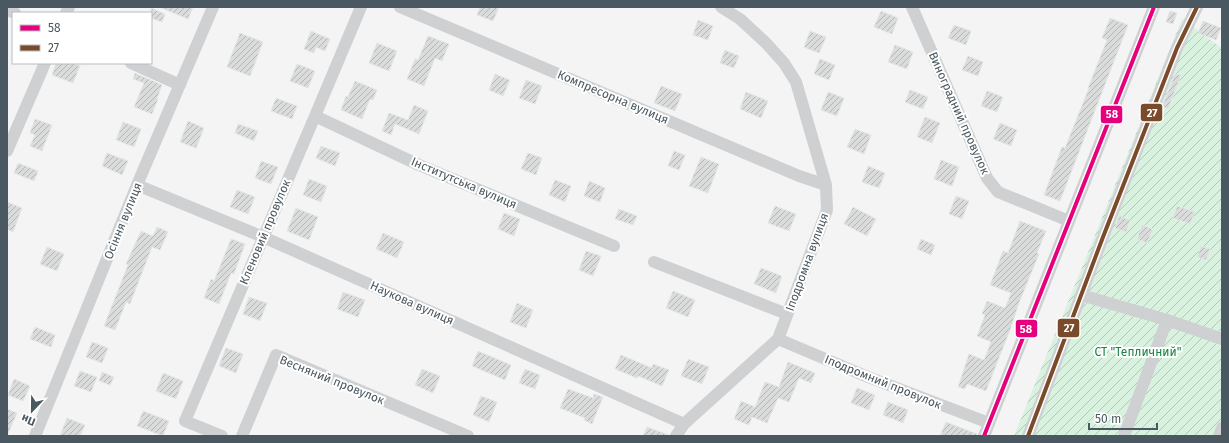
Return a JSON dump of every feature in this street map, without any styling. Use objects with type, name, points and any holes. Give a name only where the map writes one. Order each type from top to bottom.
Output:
[{"type":"street","name":"Осіння вулиця","points":[[35,436],[137,186],[213,7]]},
{"type":"street","name":"Кленовий провулок","points":[[222,436],[185,421],[360,7]]},
{"type":"street","name":"Компресорна вулиця","points":[[400,7],[799,176],[826,185]]},
{"type":"street","name":"Іподромна вулиця","points":[[676,436],[684,424],[778,339],[827,210],[826,185],[796,82],[784,63],[766,43],[740,19],[720,7]]},
{"type":"street","name":"Виноградний провулок","points":[[912,7],[987,178],[998,192],[1069,221]]},
{"type":"street","points":[[984,436],[1154,7]]},
{"type":"street","points":[[1028,436],[1177,48],[1197,7]]},
{"type":"street","points":[[7,151],[45,64]]},
{"type":"street","points":[[133,64],[180,85]]},
{"type":"street","name":"Інститутська вулиця","points":[[315,116],[419,165],[614,246]]},
{"type":"street","name":"Наукова вулиця","points":[[137,186],[263,237],[684,424]]},
{"type":"street","points":[[654,262],[787,314]]},
{"type":"street","points":[[1081,295],[1167,320],[1222,339]]},
{"type":"street","points":[[1124,436],[1167,320]]},
{"type":"street","name":"Іподромний провулок","points":[[778,339],[868,377],[989,423]]},
{"type":"street","name":"Весняний провулок","points":[[242,436],[276,356],[468,436]]},
{"type":"street","points":[[1219,436],[1222,428]]},
{"type":"green space","name":"СТ \"Тепличний\"","points":[[1182,19],[1222,48],[1222,436],[1014,436]]},
{"type":"building","points":[[159,7],[193,7],[188,19]]},
{"type":"building","points":[[480,7],[499,7],[493,21],[477,15]]},
{"type":"building","points":[[151,8],[165,14],[162,22],[152,18]]},
{"type":"building","points":[[881,11],[898,18],[892,34],[874,27]]},
{"type":"building","points":[[1170,11],[1177,13],[1173,24],[1166,22]]},
{"type":"building","points":[[1110,18],[1128,25],[1060,201],[1044,195],[1062,147],[1065,148],[1107,40],[1102,38]]},
{"type":"building","points":[[698,20],[713,26],[708,40],[693,35]]},
{"type":"building","points":[[1203,21],[1221,28],[1216,40],[1198,33]]},
{"type":"building","points":[[954,25],[971,31],[966,45],[948,38]]},
{"type":"building","points":[[311,31],[330,39],[325,51],[316,47],[314,53],[304,49]]},
{"type":"building","points":[[810,31],[826,37],[819,53],[804,47]]},
{"type":"building","points":[[240,33],[263,42],[250,76],[227,67]]},
{"type":"building","points":[[428,36],[449,44],[442,61],[435,58],[424,86],[407,79],[415,59],[418,60]]},
{"type":"building","points":[[377,43],[397,51],[389,71],[369,63]]},
{"type":"building","points":[[895,45],[913,52],[907,69],[888,62]]},
{"type":"building","points":[[725,50],[739,56],[734,68],[720,63]]},
{"type":"building","points":[[968,56],[983,62],[978,76],[962,70]]},
{"type":"building","points":[[820,59],[835,65],[829,80],[814,74]]},
{"type":"building","points":[[56,64],[74,64],[80,66],[73,83],[52,75]]},
{"type":"building","points":[[297,64],[315,71],[308,88],[290,81]]},
{"type":"building","points":[[135,73],[162,85],[152,114],[134,107],[144,83],[133,79]]},
{"type":"building","points":[[495,74],[510,80],[503,96],[489,90]]},
{"type":"building","points":[[1175,74],[1181,75],[1168,109],[1162,107]]},
{"type":"building","points":[[526,80],[542,86],[535,104],[519,98]]},
{"type":"building","points":[[355,81],[377,90],[373,100],[370,99],[362,119],[341,110],[346,96],[348,97]]},
{"type":"building","points":[[661,86],[682,94],[675,111],[654,103]]},
{"type":"building","points":[[910,90],[928,97],[923,109],[905,102]]},
{"type":"building","points":[[987,91],[1003,97],[997,112],[981,106]]},
{"type":"building","points":[[746,92],[768,101],[761,118],[740,109]]},
{"type":"building","points":[[828,92],[844,98],[837,116],[821,110]]},
{"type":"building","points":[[276,98],[297,106],[292,119],[271,111]]},
{"type":"building","points":[[414,105],[428,111],[419,134],[395,124],[391,135],[382,131],[389,113],[408,120]]},
{"type":"building","points":[[925,117],[940,123],[932,143],[917,137]]},
{"type":"building","points":[[35,119],[52,125],[42,151],[30,146],[35,135],[30,133]]},
{"type":"building","points":[[188,121],[204,128],[196,148],[180,142]]},
{"type":"building","points":[[123,122],[141,129],[134,147],[116,140]]},
{"type":"building","points":[[1000,123],[1017,130],[1011,146],[993,139]]},
{"type":"building","points":[[238,124],[258,131],[254,141],[235,133]]},
{"type":"building","points":[[855,129],[871,135],[864,154],[847,147]]},
{"type":"building","points":[[321,146],[340,153],[335,166],[316,158]]},
{"type":"building","points":[[674,151],[685,155],[679,170],[668,166]]},
{"type":"building","points":[[107,153],[128,161],[122,175],[102,166]]},
{"type":"building","points":[[528,153],[542,158],[536,175],[521,169]]},
{"type":"building","points":[[701,157],[719,164],[708,193],[689,186]]},
{"type":"building","points":[[941,160],[959,167],[952,186],[934,179]]},
{"type":"building","points":[[261,161],[278,167],[271,184],[255,178]]},
{"type":"building","points":[[18,163],[38,171],[34,181],[14,173]]},
{"type":"building","points":[[868,166],[885,173],[879,188],[862,182]]},
{"type":"building","points":[[309,179],[327,186],[321,202],[303,195]]},
{"type":"building","points":[[555,180],[571,186],[565,202],[549,195]]},
{"type":"building","points":[[589,181],[605,188],[600,202],[584,196]]},
{"type":"building","points":[[237,190],[255,197],[248,214],[230,207]]},
{"type":"building","points":[[956,196],[969,201],[962,219],[949,214]]},
{"type":"building","points":[[7,202],[22,208],[13,232],[7,229]]},
{"type":"building","points":[[775,206],[796,214],[789,231],[768,223]]},
{"type":"building","points":[[1177,206],[1195,212],[1190,224],[1173,218]]},
{"type":"building","points":[[853,207],[876,219],[867,236],[844,224]]},
{"type":"building","points":[[296,208],[318,217],[309,240],[287,231]]},
{"type":"building","points":[[619,209],[637,216],[633,225],[615,219]]},
{"type":"building","points":[[504,213],[520,219],[514,236],[498,229]]},
{"type":"building","points":[[1119,216],[1130,220],[1126,232],[1115,228]]},
{"type":"building","points":[[1020,221],[1046,231],[1037,253],[1039,254],[986,391],[967,384],[965,389],[958,387],[969,354],[984,360],[991,342],[977,336],[985,315],[982,314],[987,301],[1005,308],[1011,293],[990,285],[1003,251],[1008,253]]},
{"type":"building","points":[[1142,225],[1153,229],[1147,243],[1137,239]]},
{"type":"building","points":[[157,227],[168,232],[160,250],[152,247],[130,304],[126,302],[115,330],[104,326],[128,265],[126,264],[141,231],[153,236]]},
{"type":"building","points":[[383,233],[404,242],[397,258],[376,249]]},
{"type":"building","points":[[231,239],[245,244],[234,274],[231,273],[219,304],[204,298],[211,279],[214,281]]},
{"type":"building","points":[[921,239],[935,245],[931,255],[917,249]]},
{"type":"building","points":[[1201,246],[1210,249],[1206,260],[1197,257]]},
{"type":"building","points":[[47,247],[64,254],[57,271],[40,264]]},
{"type":"building","points":[[586,251],[601,256],[593,276],[579,270]]},
{"type":"building","points":[[761,268],[782,276],[776,293],[754,284]]},
{"type":"building","points":[[673,291],[695,300],[688,317],[666,308]]},
{"type":"building","points":[[343,292],[365,300],[358,317],[337,309]]},
{"type":"building","points":[[249,297],[267,303],[260,321],[243,314]]},
{"type":"building","points":[[517,303],[533,310],[526,328],[510,322]]},
{"type":"building","points":[[35,327],[55,335],[51,347],[30,339]]},
{"type":"building","points":[[92,342],[108,348],[102,363],[86,357]]},
{"type":"building","points":[[226,348],[243,354],[236,373],[219,366]]},
{"type":"building","points":[[478,351],[511,365],[505,380],[472,366]]},
{"type":"building","points":[[621,355],[652,368],[653,364],[669,370],[662,386],[638,376],[637,378],[615,369]]},
{"type":"building","points":[[688,359],[709,367],[702,384],[681,376]]},
{"type":"building","points":[[788,362],[815,373],[811,383],[799,378],[789,402],[778,398],[767,423],[752,417],[749,425],[734,419],[741,401],[755,407],[765,382],[779,387]]},
{"type":"building","points":[[422,369],[440,376],[433,393],[415,385]]},
{"type":"building","points":[[525,369],[540,375],[535,389],[519,383]]},
{"type":"building","points":[[80,371],[97,377],[91,392],[74,386]]},
{"type":"building","points":[[102,372],[114,377],[110,385],[99,381]]},
{"type":"building","points":[[163,373],[183,381],[176,399],[156,391]]},
{"type":"building","points":[[14,379],[30,386],[23,401],[8,395]]},
{"type":"building","points":[[857,388],[875,395],[869,410],[851,403]]},
{"type":"building","points":[[568,389],[593,398],[594,394],[603,397],[592,424],[584,420],[585,418],[560,408]]},
{"type":"building","points":[[481,396],[497,402],[489,422],[473,415]]},
{"type":"building","points":[[888,402],[908,410],[903,423],[883,415]]},
{"type":"building","points":[[7,409],[17,413],[7,436]]},
{"type":"building","points":[[143,411],[169,421],[163,436],[137,426]]},
{"type":"building","points":[[67,418],[85,425],[80,436],[60,436]]},
{"type":"building","points":[[946,422],[977,434],[977,436],[940,436]]},
{"type":"building","points":[[647,427],[669,435],[669,436],[643,436]]},
{"type":"transit line","name":"58","points":[[984,436],[1154,7]]},
{"type":"transit line","name":"27","points":[[1028,436],[1103,237],[1177,48],[1197,7]]}]
